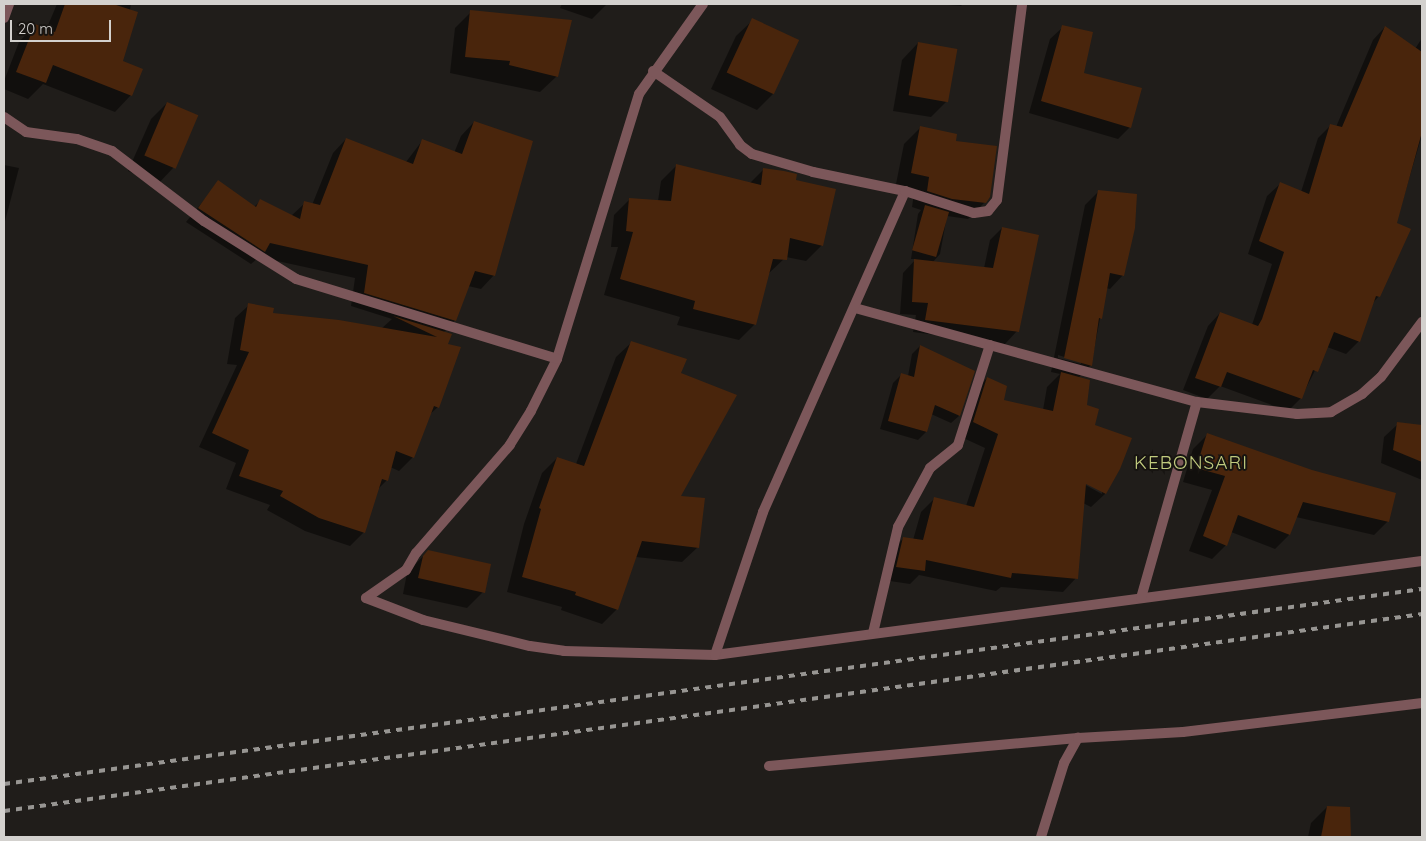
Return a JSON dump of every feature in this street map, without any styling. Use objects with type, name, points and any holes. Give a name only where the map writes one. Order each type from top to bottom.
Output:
[{"type":"street","points":[[4,18],[9,4]]},
{"type":"street","points":[[703,4],[653,71],[639,94],[557,358],[510,445],[486,475],[430,535],[406,570],[366,598],[423,620],[530,646],[564,651],[715,655],[1422,561]]},
{"type":"street","points":[[653,71],[720,117],[740,145],[752,154],[813,172],[906,191],[974,213],[988,211],[997,200],[1022,4]]},
{"type":"street","points":[[4,117],[26,132],[76,139],[112,151],[204,220],[296,279],[557,358]]},
{"type":"street","points":[[715,655],[763,512],[906,191]]},
{"type":"street","points":[[855,308],[1197,402],[1297,414],[1331,412],[1362,394],[1381,376],[1422,322]]},
{"type":"street","points":[[873,633],[898,527],[930,468],[958,445],[990,345]]},
{"type":"street","points":[[1141,598],[1197,402]]},
{"type":"street","points":[[769,766],[1078,738],[1184,732],[1422,704]]},
{"type":"street","points":[[1041,837],[1064,764],[1078,738]]},
{"type":"building","points":[[65,4],[113,4],[138,12],[123,61],[143,69],[132,96],[53,65],[46,83],[16,72],[35,24],[55,32]]},
{"type":"building","points":[[470,10],[572,20],[558,77],[509,65],[510,61],[465,57]]},
{"type":"building","points":[[752,18],[799,40],[774,94],[727,72]]},
{"type":"building","points":[[1062,25],[1093,32],[1084,73],[1142,88],[1131,128],[1041,101]]},
{"type":"building","points":[[1385,26],[1422,52],[1422,132],[1397,223],[1411,229],[1380,297],[1376,296],[1360,342],[1334,332],[1318,372],[1313,370],[1302,399],[1227,372],[1221,387],[1195,378],[1220,312],[1258,326],[1262,319],[1284,252],[1259,241],[1280,182],[1309,194],[1330,124],[1342,127]]},
{"type":"building","points":[[918,42],[957,49],[948,102],[909,95]]},
{"type":"building","points":[[167,102],[198,115],[176,169],[144,155]]},
{"type":"building","points":[[474,121],[533,141],[495,276],[475,271],[456,321],[364,293],[368,265],[270,243],[265,252],[198,208],[218,180],[256,207],[260,199],[300,219],[304,201],[320,205],[346,138],[413,164],[422,139],[462,154]]},
{"type":"building","points":[[920,126],[957,134],[956,141],[997,146],[990,197],[986,203],[952,199],[927,191],[929,177],[911,173]]},
{"type":"building","points":[[676,164],[761,185],[763,168],[784,171],[797,174],[796,180],[836,189],[823,246],[790,238],[787,260],[773,259],[756,325],[693,309],[695,301],[620,279],[633,232],[626,231],[629,198],[671,201]]},
{"type":"building","points":[[1098,190],[1137,194],[1135,228],[1124,276],[1110,273],[1102,319],[1099,318],[1092,366],[1064,358]]},
{"type":"building","points":[[925,205],[949,212],[936,257],[912,250]]},
{"type":"building","points":[[1002,227],[1039,235],[1019,332],[925,320],[928,303],[912,302],[914,259],[993,268]]},
{"type":"building","points":[[248,303],[274,308],[273,313],[339,320],[437,337],[393,316],[452,334],[448,344],[461,347],[439,408],[434,406],[414,458],[396,451],[388,481],[382,479],[365,533],[319,518],[280,496],[283,491],[239,476],[249,450],[212,433],[249,352],[240,350]]},
{"type":"building","points":[[631,341],[687,359],[681,373],[737,395],[681,496],[705,498],[699,548],[642,541],[618,610],[575,595],[576,592],[522,577],[541,509],[539,508],[557,457],[584,466]]},
{"type":"building","points":[[920,345],[975,371],[960,416],[935,405],[927,432],[888,421],[901,373],[914,377]]},
{"type":"building","points":[[1061,372],[1090,380],[1087,405],[1099,409],[1095,425],[1132,438],[1120,469],[1106,494],[1086,484],[1078,579],[1012,573],[1011,578],[926,560],[925,571],[896,567],[903,537],[923,540],[934,497],[974,507],[998,434],[973,422],[987,377],[1007,386],[1004,400],[1053,411]]},
{"type":"building","points":[[1397,422],[1422,425],[1422,462],[1393,450]]},
{"type":"building","points":[[1207,433],[1312,470],[1396,493],[1389,522],[1303,502],[1290,535],[1238,515],[1227,546],[1203,536],[1225,476],[1196,468]]},
{"type":"building","points":[[428,550],[491,564],[485,593],[418,578],[423,556]]},
{"type":"building","points":[[1327,806],[1350,807],[1351,837],[1321,837]]},
{"type":"railway","points":[[4,784],[1422,589]]},
{"type":"railway","points":[[4,811],[1422,614]]},
{"type":"district","name":"KEBONSARI","points":[[1191,463]]}]
